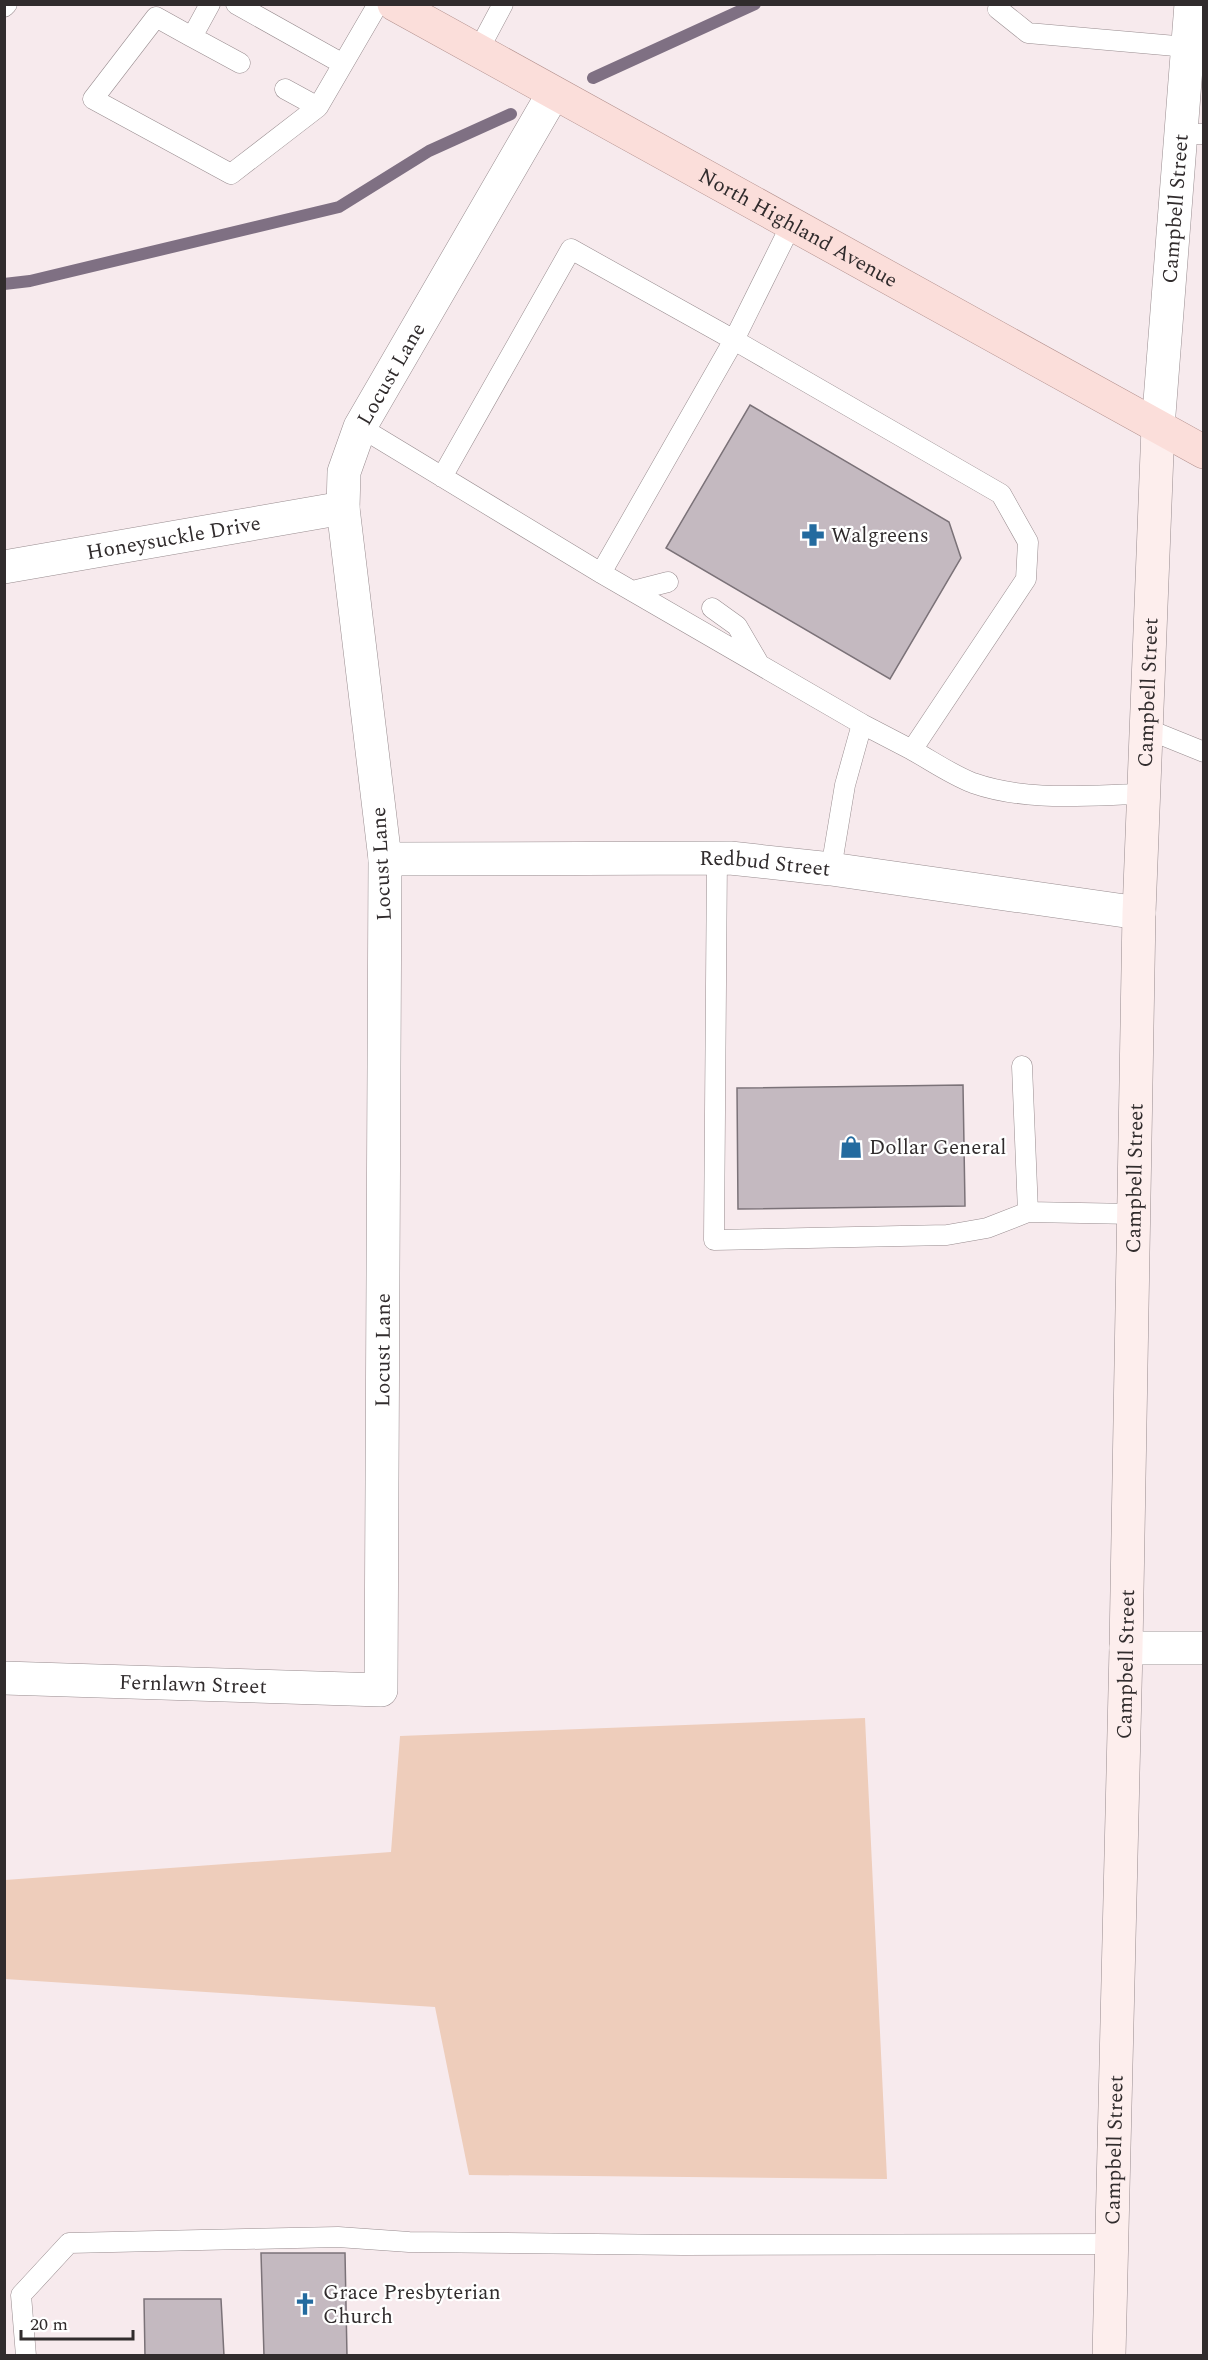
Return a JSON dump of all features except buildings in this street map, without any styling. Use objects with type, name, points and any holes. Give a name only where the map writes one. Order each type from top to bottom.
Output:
[{"type":"main road","name":"North Highland Avenue","points":[[394,4],[1203,452]]},
{"type":"main road","name":"Campbell Street","points":[[1108,2355],[1126,1648],[1139,913],[1158,427]]},
{"type":"street","name":"Campbell Street","points":[[1158,427],[1192,134],[1187,46],[1191,4]]},
{"type":"street","name":"Locust Lane","points":[[381,1690],[385,859],[343,508],[344,472],[360,427],[567,101]]},
{"type":"street","name":"Honeysuckle Drive","points":[[4,567],[343,508]]},
{"type":"street","name":"Redbud Street","points":[[385,859],[717,857],[831,869],[1139,913]]},
{"type":"street","points":[[1126,1648],[1203,1648]]},
{"type":"street","name":"Fernlawn Street","points":[[4,1678],[381,1690]]},
{"type":"lane","points":[[192,37],[210,4]]},
{"type":"lane","points":[[236,4],[343,64]]},
{"type":"lane","points":[[240,63],[156,17],[93,99],[231,174],[318,107],[378,4]]},
{"type":"lane","points":[[478,51],[503,4]]},
{"type":"lane","points":[[1000,4],[998,9],[1028,33],[1187,46]]},
{"type":"lane","points":[[285,89],[318,107]]},
{"type":"lane","points":[[601,573],[734,340],[791,225]]},
{"type":"lane","points":[[442,477],[571,249],[1001,494],[1028,542],[1026,579],[912,750]]},
{"type":"lane","points":[[360,427],[601,573],[862,724],[972,783],[1007,793],[1144,794]]},
{"type":"lane","points":[[633,591],[668,582]]},
{"type":"lane","points":[[712,609],[737,626],[760,665]]},
{"type":"lane","points":[[831,869],[845,786],[862,724]]},
{"type":"lane","points":[[1146,729],[1203,752]]},
{"type":"lane","points":[[717,857],[714,1240],[947,1235],[987,1228],[1028,1212],[1134,1214]]},
{"type":"lane","points":[[1022,1066],[1028,1212]]},
{"type":"lane","points":[[26,2355],[21,2295],[69,2243],[338,2237],[409,2242],[683,2246],[1112,2244]]},
{"type":"shaded area","points":[[865,1718],[887,2179],[469,2175],[435,2007],[5,1979],[5,1880],[391,1852],[400,1736]]},
{"type":"waterway","points":[[593,78],[755,4]]},
{"type":"waterway","points":[[4,284],[30,281],[339,207],[429,151],[511,114]]},
{"type":"place","name":"Walgreens","points":[[813,535]]},
{"type":"place","name":"Dollar General","points":[[851,1147]]},
{"type":"place","name":"Grace Presbyterian Church","points":[[305,2304]]}]
